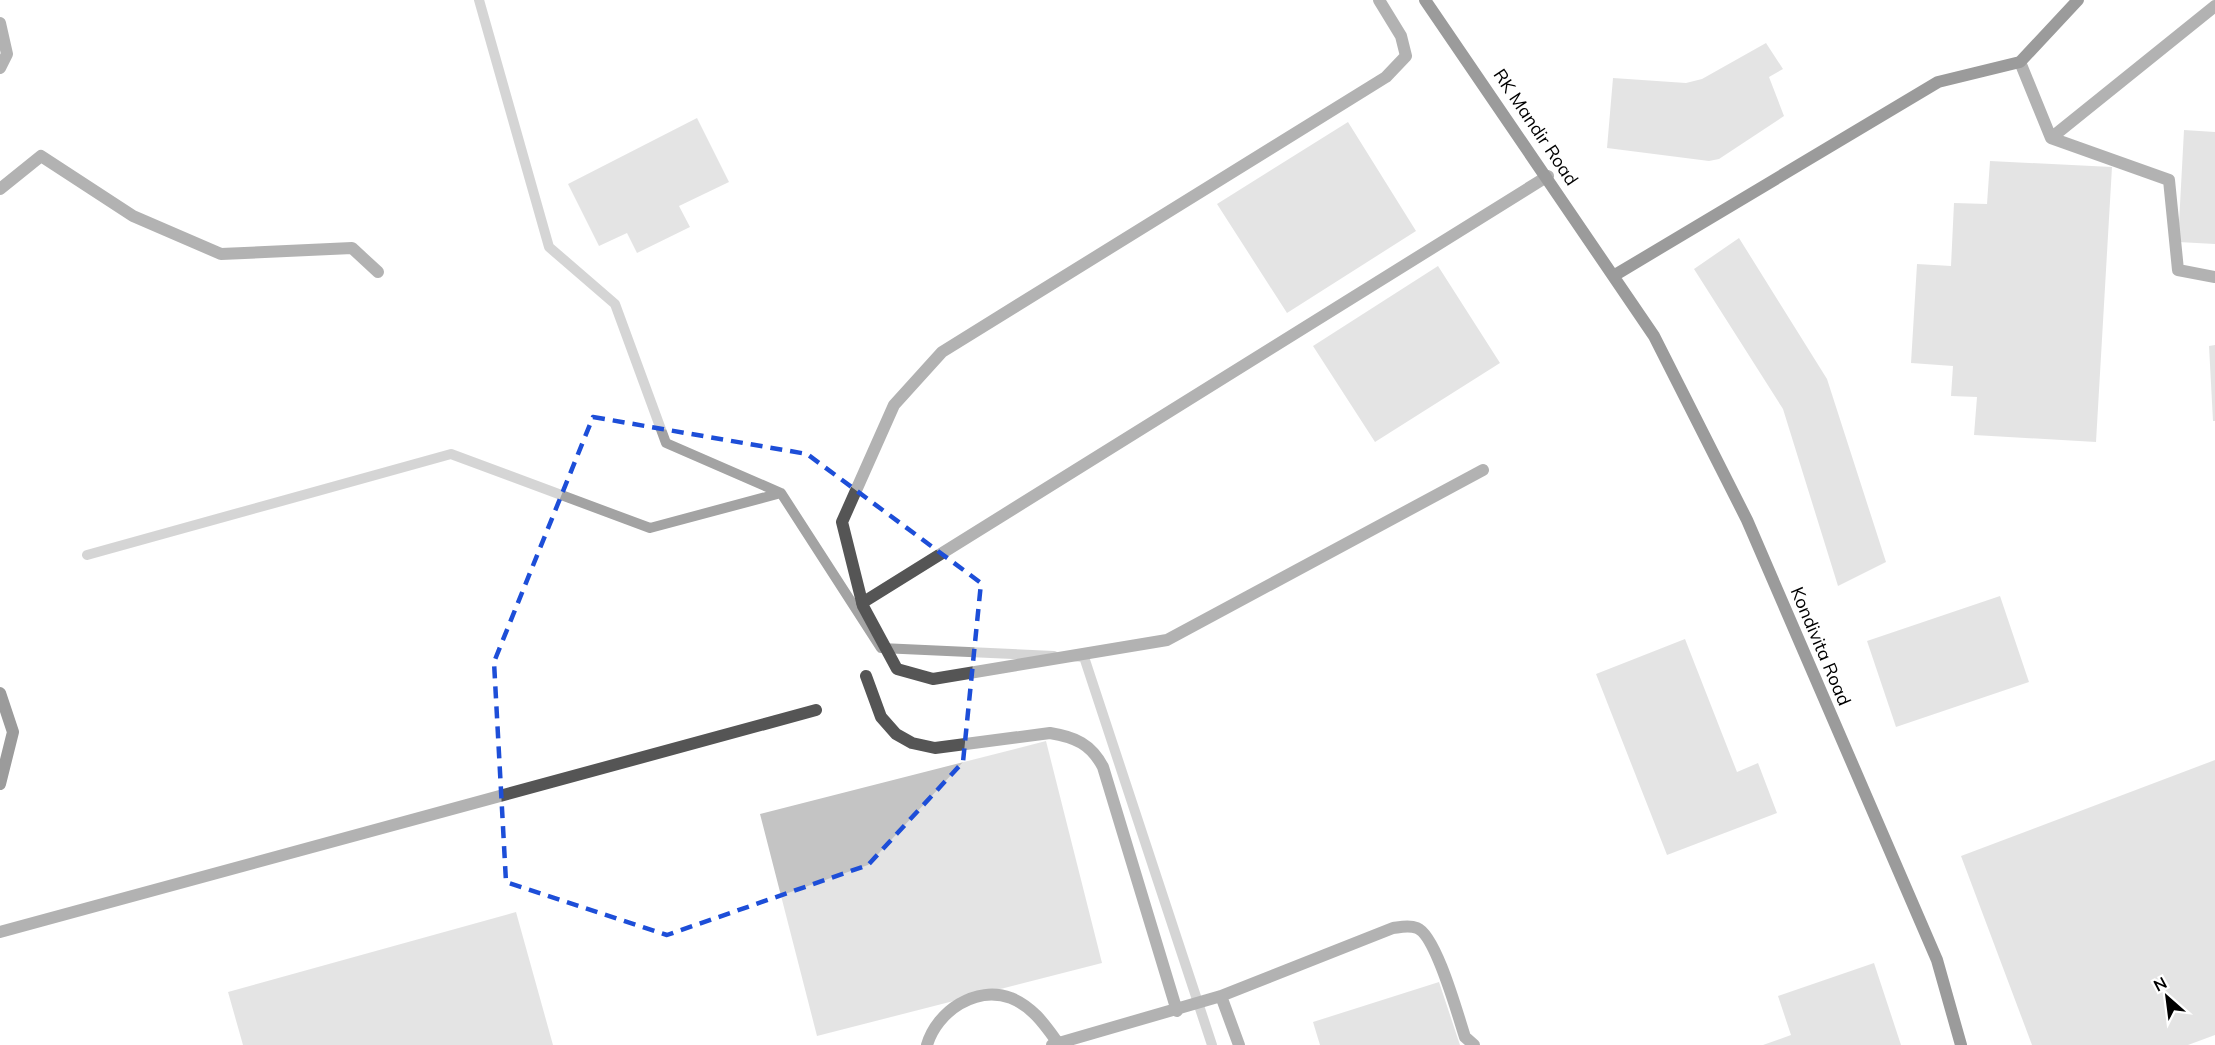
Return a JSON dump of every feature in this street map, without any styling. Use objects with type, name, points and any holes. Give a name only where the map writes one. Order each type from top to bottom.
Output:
[{"type":"street","name":"RK Mandir Road","points":[[1425,0],[1615,275]]},
{"type":"street","points":[[1615,275],[1938,82],[2020,62],[2078,0]]},
{"type":"street","name":"Kondivita Road","points":[[1615,275],[1654,336],[1747,520],[1937,960],[1961,1045]]},
{"type":"street","points":[[0,693],[13,732],[0,784]]},
{"type":"lane","points":[[1379,0],[1401,36],[1406,56],[1386,77],[942,352],[894,405],[842,522],[863,605],[897,669],[933,679],[1102,649],[1167,640],[1483,470]]},
{"type":"lane","points":[[2051,138],[2215,6]]},
{"type":"lane","points":[[0,23],[7,54],[0,68]]},
{"type":"lane","points":[[2020,62],[2051,138],[2169,180],[2178,270],[2215,277]]},
{"type":"lane","points":[[0,189],[41,156],[134,216],[221,254],[352,248],[378,272]]},
{"type":"lane","points":[[863,605],[1548,176]]},
{"type":"lane","points":[[866,676],[881,717],[896,734],[912,743],[935,748],[1050,733],[1068,736],[1090,748],[1103,767],[1180,1010]]},
{"type":"lane","points":[[0,932],[816,710]]},
{"type":"lane","points":[[927,1045],[936,1025],[953,1006],[973,998],[996,994],[1025,1006],[1040,1018],[1055,1044],[1180,1010],[1394,928],[1416,928],[1431,944],[1465,1037],[1474,1045]]},
{"type":"lane","points":[[1217,997],[1239,1045]]},
{"type":"highlighted area","points":[[593,417],[807,454],[981,583],[963,762],[868,865],[667,935],[506,882],[494,662]]},
{"type":"building","points":[[1766,43],[1783,69],[1769,77],[1784,116],[1719,159],[1709,161],[1607,148],[1613,78],[1686,83],[1702,79]]},
{"type":"building","points":[[697,118],[729,182],[679,206],[690,227],[637,253],[627,233],[599,246],[568,184]]},
{"type":"building","points":[[1348,122],[1416,231],[1287,313],[1217,204]]},
{"type":"building","points":[[2184,130],[2215,132],[2215,244],[2178,242]]},
{"type":"building","points":[[1990,161],[2112,167],[2096,442],[1974,435],[1977,397],[1951,396],[1953,366],[1911,363],[1917,264],[1951,266],[1954,203],[1987,204]]},
{"type":"building","points":[[1739,238],[1827,379],[1886,562],[1838,586],[1783,409],[1694,269]]},
{"type":"building","points":[[1438,266],[1500,363],[1375,442],[1313,346]]},
{"type":"building","points":[[2215,345],[2215,421],[2213,421],[2209,346]]},
{"type":"building","points":[[2000,596],[2029,682],[1896,727],[1867,641]]},
{"type":"building","points":[[1685,639],[1737,772],[1758,763],[1777,813],[1667,855],[1596,674]]},
{"type":"building","points":[[1046,741],[1102,963],[817,1036],[760,814]]},
{"type":"building","points":[[2215,760],[2215,1035],[2188,1045],[2032,1045],[1961,856]]},
{"type":"building","points":[[516,912],[553,1045],[243,1045],[228,992]]},
{"type":"building","points":[[1874,963],[1901,1045],[1763,1045],[1791,1035],[1778,996]]},
{"type":"building","points":[[1439,982],[1460,1045],[1320,1045],[1313,1022]]},
{"type":"waterway","points":[[479,0],[549,247],[615,304],[666,443],[781,493]]},
{"type":"waterway","points":[[87,555],[451,454],[650,528],[781,493],[881,648],[1054,656]]},
{"type":"waterway","points":[[1073,656],[1084,657],[1212,1045]]}]
